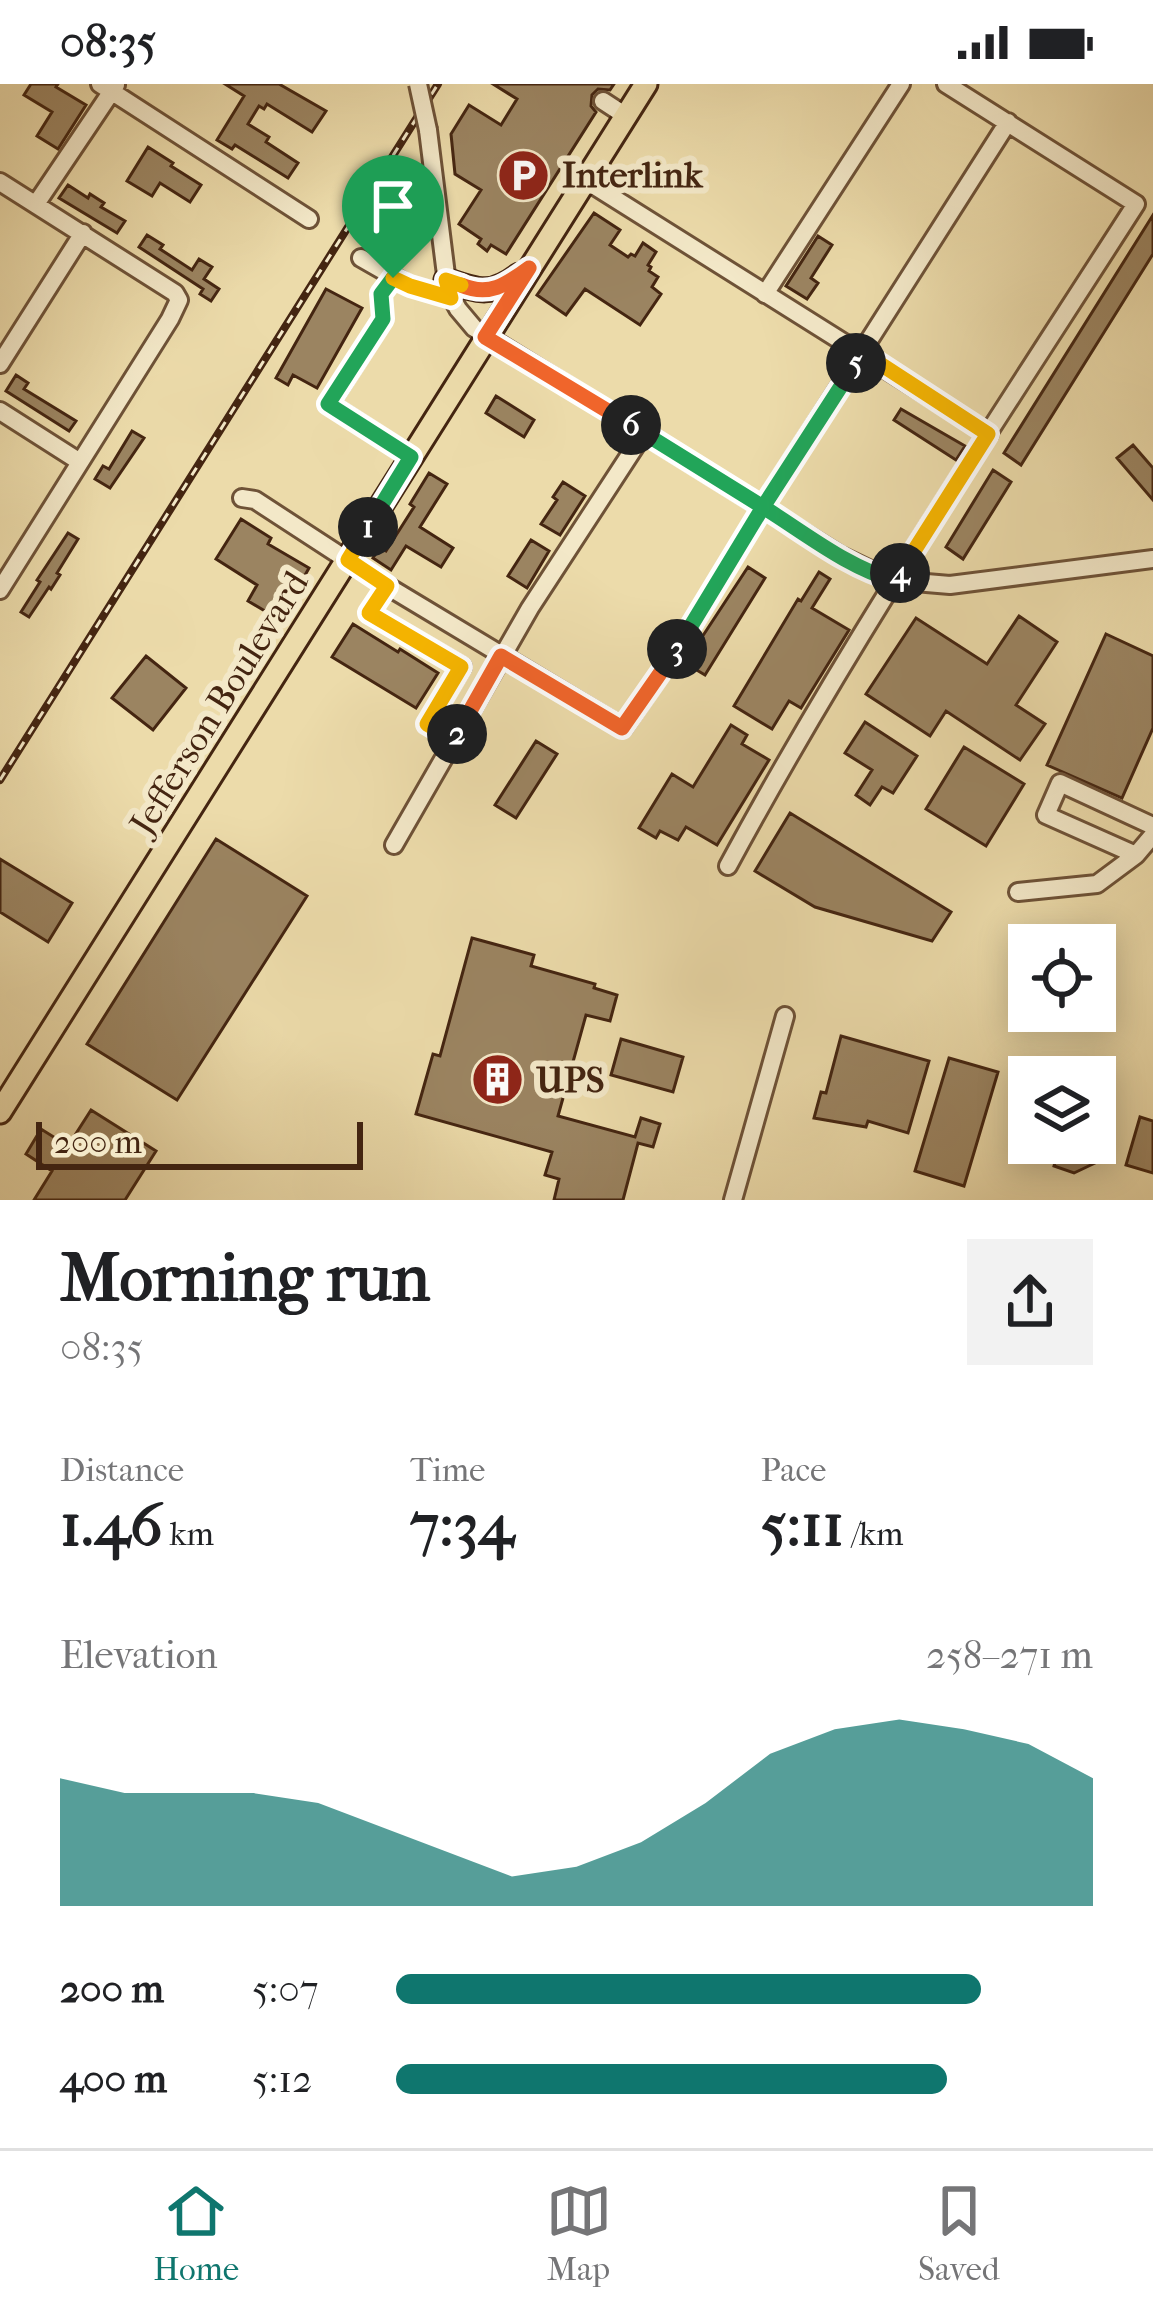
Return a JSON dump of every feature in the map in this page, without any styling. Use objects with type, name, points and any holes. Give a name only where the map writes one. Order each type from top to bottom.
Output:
[{"type":"main road","name":"Jefferson Boulevard","points":[[0,1112],[646,84]]},
{"type":"main road","points":[[448,289],[494,290],[529,268]]},
{"type":"street","points":[[418,84],[448,289],[485,337],[842,556],[896,581],[950,585],[1153,559]]},
{"type":"street","points":[[765,294],[901,84]]},
{"type":"street","points":[[728,866],[780,770],[896,581],[1136,204],[946,84]]},
{"type":"street","points":[[36,204],[109,86],[309,219]]},
{"type":"street","points":[[603,101],[626,116]]},
{"type":"street","points":[[242,499],[255,500],[622,728],[685,638],[1008,122]]},
{"type":"street","points":[[585,180],[988,434]]},
{"type":"street","points":[[0,182],[175,293],[179,301],[0,590]]},
{"type":"street","points":[[0,364],[83,233]]},
{"type":"street","points":[[361,257],[410,286],[448,289]]},
{"type":"street","points":[[393,278],[381,294],[383,319],[328,404],[411,457]]},
{"type":"street","points":[[0,411],[80,462]]},
{"type":"street","points":[[394,844],[501,656],[644,433]]},
{"type":"street","points":[[0,553],[16,563]]},
{"type":"street","points":[[387,586],[369,613],[461,667],[427,724],[454,740]]},
{"type":"street","points":[[1018,892],[1096,884],[1136,855],[1153,831],[1060,783],[1046,815],[1136,855]]},
{"type":"street","points":[[1094,836],[1108,805]]},
{"type":"street","points":[[733,1200],[785,1016]]},
{"type":"building","points":[[31,84],[58,84],[56,87],[86,105],[58,149],[37,136],[52,112],[24,95]]},
{"type":"building","points":[[225,84],[279,84],[326,111],[312,132],[267,104],[264,109],[259,106],[248,124],[298,163],[288,178],[235,145],[232,149],[217,140],[244,96]]},
{"type":"building","name":"Interlink","points":[[493,84],[614,84],[592,95],[596,112],[506,254],[491,245],[487,251],[478,244],[481,239],[459,224],[481,190],[455,174],[451,134],[469,105],[501,125],[517,99]]},
{"type":"building","points":[[148,147],[201,185],[190,202],[160,183],[152,196],[127,181]]},
{"type":"building","points":[[390,183],[404,191],[414,245],[370,218]]},
{"type":"building","points":[[68,185],[88,198],[90,194],[125,221],[117,233],[59,198]]},
{"type":"building","points":[[594,213],[620,230],[610,245],[628,257],[635,256],[643,243],[656,252],[648,265],[658,277],[652,287],[661,294],[640,325],[585,289],[566,315],[537,295]]},
{"type":"building","points":[[1153,215],[1153,254],[1021,465],[1004,453]]},
{"type":"building","points":[[147,235],[192,270],[199,259],[212,267],[204,279],[219,289],[211,301],[200,294],[203,289],[139,247]]},
{"type":"building","points":[[818,236],[832,245],[811,278],[818,283],[807,299],[786,286]]},
{"type":"building","points":[[326,289],[362,308],[317,388],[293,375],[288,385],[276,378]]},
{"type":"building","points":[[16,375],[28,383],[24,389],[76,421],[69,431],[6,391]]},
{"type":"building","points":[[496,396],[534,420],[524,437],[486,413]]},
{"type":"building","points":[[901,409],[965,446],[956,460],[894,420]]},
{"type":"building","points":[[132,431],[144,438],[110,488],[95,479],[103,466],[109,469]]},
{"type":"building","points":[[1133,445],[1153,468],[1153,500],[1117,458]]},
{"type":"building","points":[[993,470],[1011,482],[963,559],[946,547]]},
{"type":"building","points":[[429,473],[447,484],[420,527],[453,548],[441,567],[406,546],[391,570],[373,558],[380,547],[386,551]]},
{"type":"building","points":[[563,482],[585,496],[560,535],[541,524]]},
{"type":"building","points":[[241,519],[271,538],[268,544],[309,568],[280,620],[248,601],[257,585],[216,559]]},
{"type":"building","points":[[68,533],[78,539],[60,575],[29,617],[21,612]]},
{"type":"building","points":[[531,540],[549,551],[527,588],[508,576]]},
{"type":"building","points":[[748,567],[765,578],[705,675],[685,663]]},
{"type":"building","points":[[819,572],[830,579],[812,608],[849,630],[801,708],[789,701],[772,729],[734,706]]},
{"type":"building","points":[[1019,616],[1057,642],[1016,705],[1045,724],[1020,760],[946,711],[930,736],[866,694],[916,618],[987,664]]},
{"type":"building","points":[[353,624],[438,673],[416,708],[332,657]]},
{"type":"building","points":[[1106,634],[1153,656],[1153,728],[1122,798],[1047,765]]},
{"type":"building","points":[[146,656],[186,688],[153,730],[112,698]]},
{"type":"building","points":[[865,722],[917,756],[893,793],[882,787],[870,805],[856,795],[872,770],[845,753]]},
{"type":"building","points":[[731,725],[747,735],[742,744],[769,760],[717,845],[686,827],[678,840],[660,831],[656,838],[639,828],[672,774],[693,787]]},
{"type":"building","points":[[536,741],[557,754],[516,818],[495,805]]},
{"type":"building","points":[[964,747],[1024,784],[986,846],[926,809]]},
{"type":"building","points":[[790,813],[951,912],[932,941],[815,907],[755,871]]},
{"type":"building","points":[[216,839],[307,896],[177,1100],[87,1044]]},
{"type":"building","points":[[0,859],[72,903],[48,942],[0,912]]},
{"type":"building","name":"UPS","points":[[472,938],[534,955],[531,966],[617,995],[610,1021],[586,1015],[558,1116],[635,1137],[641,1118],[660,1124],[653,1147],[638,1143],[623,1200],[554,1200],[559,1179],[545,1175],[552,1152],[416,1114],[433,1054],[440,1056]]},
{"type":"building","points":[[841,1036],[929,1061],[908,1133],[868,1121],[866,1127],[814,1118]]},
{"type":"building","points":[[621,1039],[683,1057],[673,1092],[611,1075]]},
{"type":"building","points":[[949,1058],[998,1072],[964,1186],[915,1171]]},
{"type":"building","points":[[91,1110],[156,1151],[125,1200],[34,1200],[52,1171],[26,1154],[41,1129],[68,1146]]},
{"type":"building","points":[[1140,1117],[1153,1121],[1153,1173],[1126,1165]]},
{"type":"building","points":[[1055,1164],[1093,1164],[1074,1173]]},
{"type":"railway","points":[[0,780],[438,84]]},
{"type":"place","name":"Interlink","points":[[523,175]]},
{"type":"place","name":"UPS","points":[[497,1080]]},
{"type":"route","points":[[393,278],[381,294],[383,319],[328,404],[411,457],[348,560],[387,586],[369,613],[461,667],[427,724],[454,740],[501,656],[622,728],[685,638],[763,507],[842,556],[896,581],[988,434],[862,352],[763,507],[485,337],[529,268],[494,290],[478,292],[446,280],[451,298],[393,278]]}]
